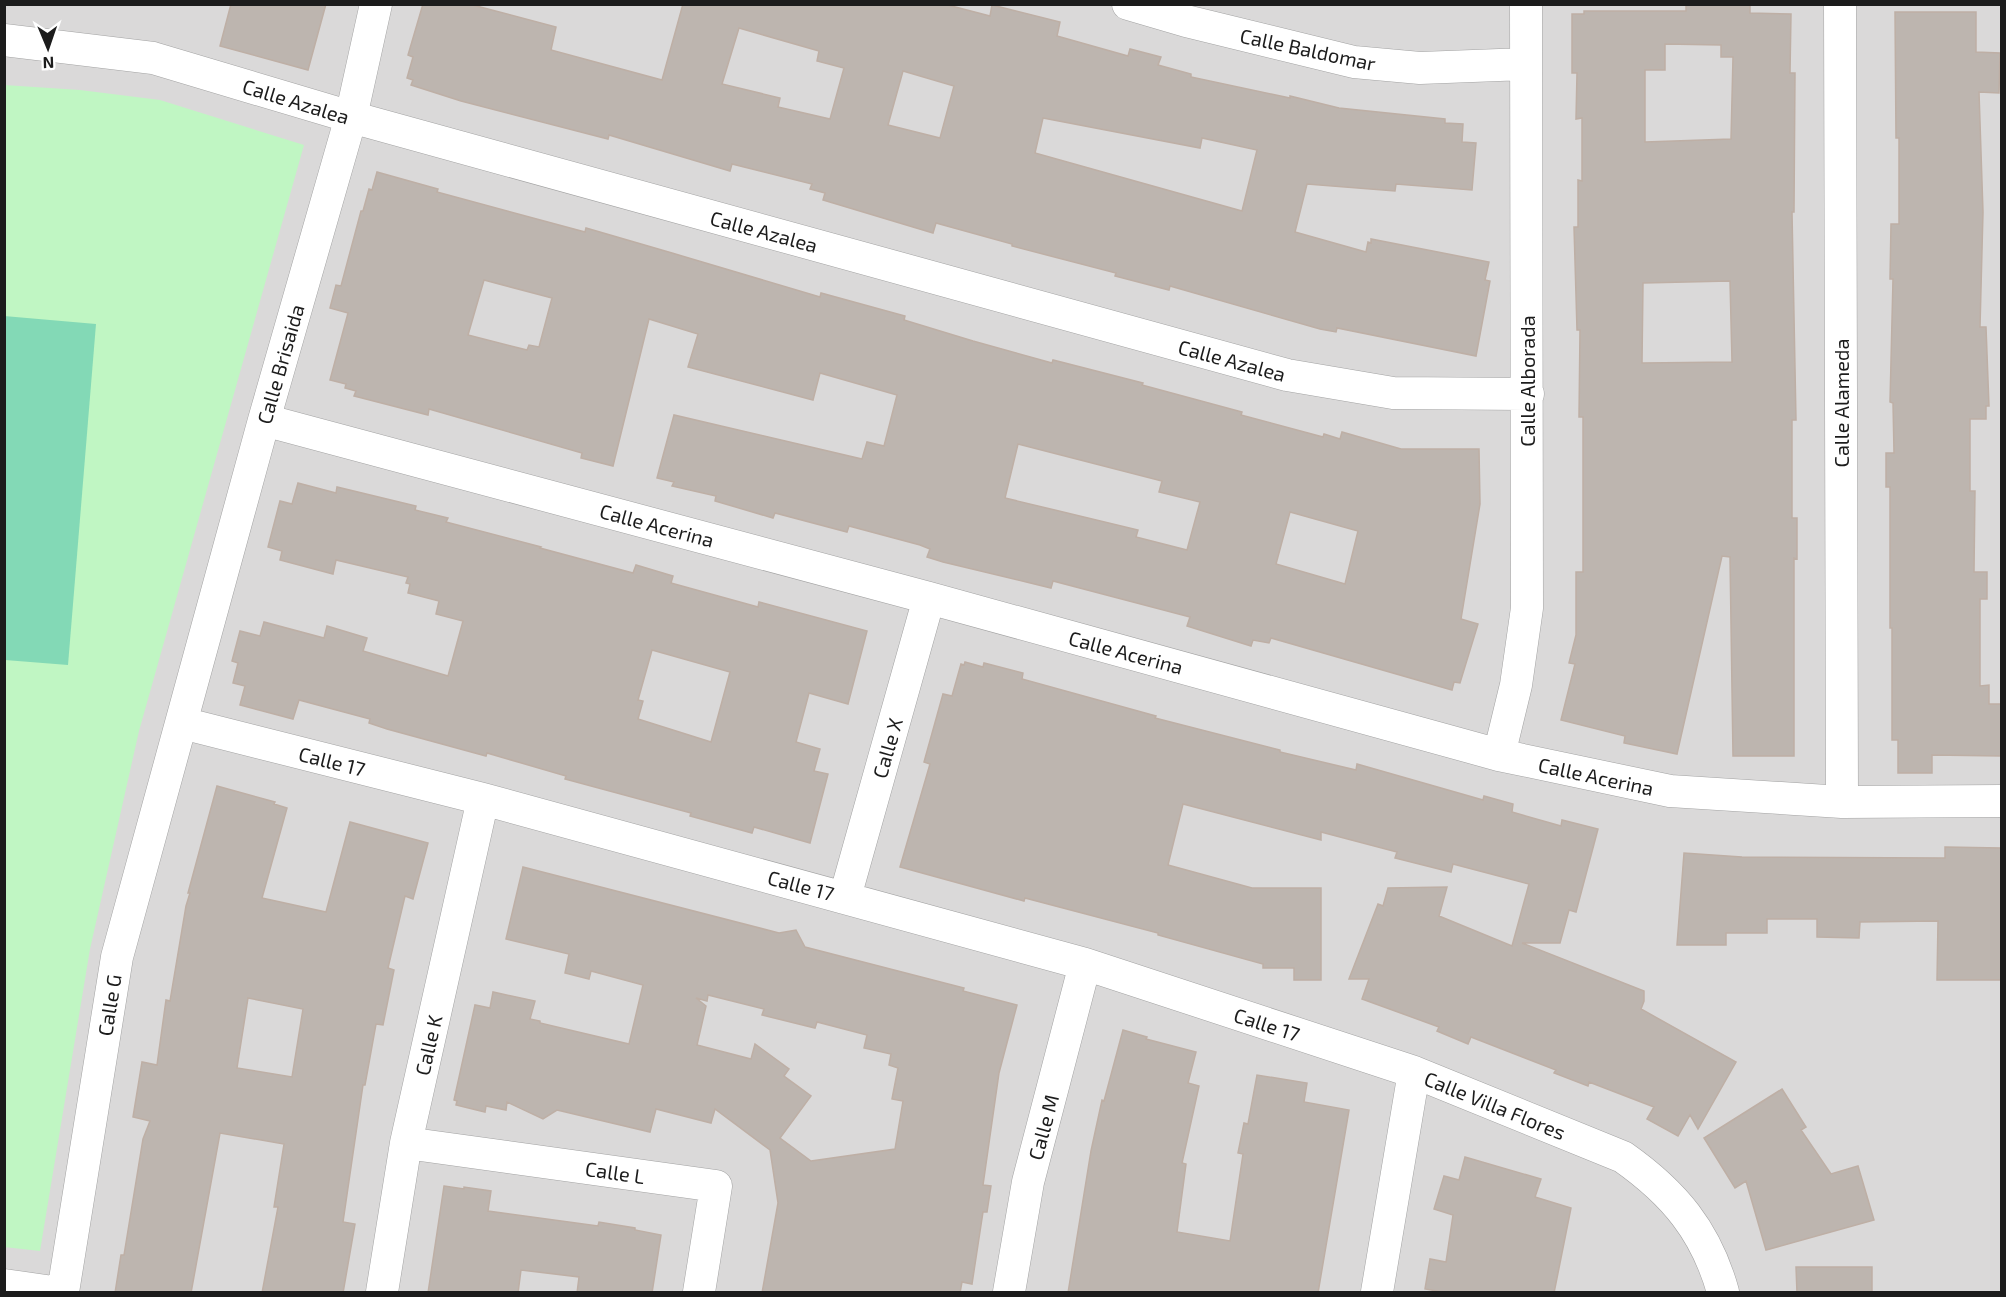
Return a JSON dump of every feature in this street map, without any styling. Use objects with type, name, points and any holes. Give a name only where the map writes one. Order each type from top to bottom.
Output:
[{"type":"street","name":"Calle Brisaida","points":[[182,723],[264,420],[351,117],[376,4]]},
{"type":"street","name":"Calle Baldomar","points":[[1128,4],[1187,13],[1354,62],[1420,68],[1526,64]]},
{"type":"street","name":"Calle Alborada","points":[[1499,755],[1516,685],[1527,608],[1526,4]]},
{"type":"street","name":"Calle Alameda","points":[[1840,4],[1842,802]]},
{"type":"street","name":"Calle Azalea","points":[[4,40],[153,58],[351,117],[1287,375],[1393,393],[1527,394]]},
{"type":"street","name":"Calle Acerina","points":[[264,420],[929,598],[1499,755],[1671,791],[1842,802],[2001,801]]},
{"type":"street","name":"Calle X","points":[[845,897],[929,598]]},
{"type":"street","name":"Calle 17","points":[[182,723],[483,799],[1085,964],[1414,1072]]},
{"type":"street","name":"Calle G","points":[[63,1293],[117,957],[182,723]]},
{"type":"street","name":"Calle K","points":[[382,1293],[406,1143],[483,799]]},
{"type":"street","name":"Calle M","points":[[1009,1293],[1028,1182],[1085,964]]},
{"type":"street","name":"Calle Villa Flores","points":[[1377,1293],[1414,1072],[1623,1157],[1651,1177],[1679,1205],[1698,1232],[1717,1270],[1723,1293]]},
{"type":"street","name":"Calle L","points":[[406,1143],[716,1186],[699,1293]]},
{"type":"street","points":[[4,1286],[53,1293]]},
{"type":"shaded area","points":[[5,5],[2001,5],[2001,1292],[5,1292]]},
{"type":"green space","points":[[4,85],[80,90],[160,100],[304,145],[139,731],[90,949],[40,1251],[4,1247]]},
{"type":"green space","points":[[4,316],[96,324],[68,665],[5,660]]},
{"type":"building","points":[[231,4],[326,4],[308,70],[220,46]]},
{"type":"building","points":[[423,4],[469,4],[556,27],[551,50],[662,80],[683,4],[944,4],[990,16],[992,5],[1060,22],[1057,36],[1128,56],[1130,49],[1161,57],[1158,65],[1191,74],[1191,77],[1339,108],[1445,119],[1445,123],[1463,124],[1462,142],[1476,143],[1472,190],[1396,184],[1395,191],[1307,184],[1295,232],[1366,252],[1371,239],[1489,262],[1485,280],[1490,281],[1476,356],[1337,328],[1336,332],[1320,329],[1170,286],[1169,290],[1115,276],[1116,273],[1012,246],[1012,244],[936,223],[933,233],[823,200],[825,193],[810,189],[812,184],[732,164],[730,171],[609,135],[608,139],[461,101],[411,85],[413,80],[407,78],[413,57],[408,55]],"holes":[[[739,28],[819,51],[817,61],[844,68],[830,119],[778,107],[780,98],[722,84]],[[903,71],[954,86],[940,138],[888,125]],[[1043,118],[1200,148],[1202,138],[1257,150],[1242,211],[1035,153]]]},
{"type":"building","points":[[1686,4],[1750,4],[1750,13],[1791,14],[1790,73],[1795,73],[1794,212],[1792,212],[1796,420],[1792,420],[1792,518],[1797,518],[1797,559],[1794,558],[1794,756],[1733,756],[1730,557],[1722,556],[1677,754],[1624,743],[1625,736],[1561,720],[1575,664],[1569,663],[1576,635],[1576,572],[1583,572],[1583,417],[1579,417],[1580,330],[1577,330],[1574,227],[1578,227],[1578,180],[1582,181],[1582,118],[1576,119],[1577,73],[1572,73],[1572,14],[1584,14],[1584,11],[1686,11]],"holes":[[[1665,44],[1721,45],[1721,57],[1733,57],[1731,139],[1645,142],[1645,70],[1665,70]],[[1730,281],[1732,362],[1642,363],[1643,283]]]},
{"type":"building","points":[[1895,12],[1976,12],[1976,52],[2000,53],[1999,93],[1979,92],[1983,212],[1980,327],[1986,327],[1989,406],[1986,406],[1986,419],[1970,419],[1970,491],[1975,491],[1974,572],[1987,572],[1987,599],[1980,599],[1980,686],[1989,685],[1989,704],[2001,704],[2001,756],[1932,755],[1932,773],[1898,773],[1898,740],[1892,740],[1890,487],[1886,487],[1886,453],[1894,453],[1893,403],[1890,402],[1893,279],[1890,279],[1891,224],[1899,224]]},
{"type":"building","points":[[377,172],[438,189],[437,192],[585,232],[586,228],[820,297],[821,293],[905,316],[904,320],[973,341],[1052,363],[1053,360],[1143,383],[1142,385],[1242,412],[1241,415],[1323,437],[1324,434],[1340,439],[1342,432],[1401,449],[1479,449],[1480,504],[1461,619],[1478,624],[1460,683],[1454,682],[1452,690],[1271,638],[1269,643],[1253,640],[1251,646],[1187,626],[1190,617],[1053,581],[1051,588],[943,562],[927,557],[930,549],[920,545],[849,526],[847,532],[775,513],[773,518],[715,501],[716,496],[672,486],[674,482],[657,478],[674,415],[862,459],[867,442],[884,446],[897,395],[820,373],[813,400],[688,367],[698,334],[649,319],[613,466],[581,458],[582,453],[429,409],[428,415],[354,396],[356,391],[345,388],[346,384],[330,380],[348,313],[330,308],[336,285],[341,286],[361,211],[363,211],[369,189],[372,190]],"holes":[[[484,280],[552,298],[539,347],[529,345],[527,350],[468,335]],[[1018,444],[1162,481],[1159,492],[1200,502],[1187,550],[1136,537],[1138,530],[1005,498]],[[1290,512],[1358,531],[1345,584],[1276,564]]]},
{"type":"building","points":[[298,483],[336,493],[337,487],[416,506],[415,510],[448,518],[446,522],[540,548],[633,573],[636,565],[673,576],[671,583],[758,607],[759,602],[867,631],[848,704],[809,693],[796,742],[820,749],[814,771],[828,774],[810,843],[754,827],[752,833],[690,816],[691,813],[565,779],[566,776],[487,753],[486,756],[387,729],[369,723],[370,719],[299,700],[293,719],[240,705],[245,686],[233,683],[238,663],[232,661],[240,631],[260,636],[264,622],[324,638],[327,626],[367,638],[363,651],[448,676],[463,621],[436,614],[439,601],[408,593],[410,584],[406,583],[408,577],[336,560],[333,574],[280,560],[282,551],[268,547],[280,501],[292,504]],"holes":[[[652,650],[730,672],[711,742],[638,719],[643,701],[638,700]]]},
{"type":"building","points":[[965,662],[983,667],[984,663],[1023,673],[1022,679],[1156,716],[1155,718],[1280,750],[1280,752],[1356,770],[1357,764],[1483,800],[1484,796],[1513,804],[1512,812],[1561,826],[1562,820],[1598,829],[1576,912],[1569,910],[1560,943],[1522,943],[1644,991],[1641,1009],[1736,1062],[1698,1129],[1690,1115],[1678,1136],[1647,1119],[1654,1107],[1589,1082],[1588,1086],[1554,1073],[1556,1070],[1471,1037],[1468,1044],[1437,1031],[1439,1027],[1362,999],[1369,979],[1349,979],[1378,904],[1383,906],[1388,888],[1447,887],[1439,916],[1512,946],[1529,884],[1453,864],[1451,872],[1395,858],[1397,852],[1321,832],[1321,840],[1183,804],[1168,865],[1252,888],[1321,888],[1321,980],[1294,980],[1294,968],[1263,968],[1263,964],[1158,935],[1158,933],[1025,898],[1024,901],[900,867],[930,764],[924,762],[943,694],[952,696],[961,664],[964,665]]},
{"type":"building","points":[[217,786],[275,802],[274,804],[287,808],[262,898],[326,912],[350,822],[428,843],[413,899],[405,896],[388,968],[394,970],[383,1025],[376,1024],[365,1085],[363,1085],[343,1222],[355,1224],[343,1293],[262,1293],[278,1207],[274,1207],[284,1144],[220,1133],[191,1293],[115,1293],[121,1255],[124,1255],[143,1139],[150,1121],[133,1117],[142,1062],[157,1065],[166,1000],[170,1001],[190,893],[188,893]],"holes":[[[248,998],[303,1009],[292,1077],[237,1068]]]},
{"type":"building","points":[[1945,847],[2001,848],[2001,980],[1937,980],[1938,921],[1860,922],[1859,938],[1817,937],[1817,919],[1767,919],[1767,933],[1726,933],[1726,945],[1677,945],[1684,853],[1742,857],[1945,858]]},
{"type":"building","points":[[523,867],[779,933],[796,930],[805,947],[964,988],[963,991],[1017,1005],[999,1073],[983,1185],[991,1186],[987,1212],[983,1212],[972,1284],[962,1282],[960,1293],[762,1293],[778,1203],[770,1150],[715,1109],[711,1123],[656,1109],[650,1132],[557,1110],[543,1119],[507,1102],[506,1110],[486,1106],[485,1112],[456,1105],[457,1101],[454,1100],[475,1005],[490,1008],[493,992],[535,1001],[530,1019],[540,1021],[540,1023],[629,1044],[643,985],[591,971],[589,979],[565,973],[569,954],[506,939]],"holes":[[[708,995],[764,1009],[762,1015],[815,1028],[817,1022],[867,1035],[864,1048],[891,1054],[889,1065],[898,1068],[892,1099],[903,1101],[895,1149],[811,1161],[780,1138],[811,1096],[784,1076],[789,1069],[755,1044],[751,1059],[697,1045],[706,1006],[696,998],[707,1001]]]},
{"type":"building","points":[[1123,1030],[1147,1037],[1146,1039],[1196,1052],[1188,1083],[1199,1086],[1182,1163],[1186,1164],[1177,1232],[1230,1241],[1243,1154],[1238,1153],[1244,1123],[1248,1124],[1257,1075],[1307,1083],[1304,1102],[1349,1110],[1318,1293],[1068,1293],[1091,1151],[1102,1100],[1104,1101]]},
{"type":"building","points":[[1782,1089],[1806,1127],[1801,1130],[1831,1174],[1858,1166],[1874,1220],[1766,1250],[1746,1181],[1735,1188],[1704,1138]]},
{"type":"building","points":[[1465,1157],[1541,1179],[1535,1197],[1571,1208],[1554,1293],[1448,1293],[1425,1289],[1430,1259],[1446,1262],[1453,1215],[1434,1209],[1444,1176],[1459,1180]]},
{"type":"building","points":[[444,1186],[491,1191],[488,1211],[598,1226],[599,1222],[661,1235],[652,1293],[577,1293],[579,1277],[521,1270],[518,1293],[428,1293]]},
{"type":"building","points":[[1796,1267],[1872,1267],[1872,1293],[1797,1293]]}]
